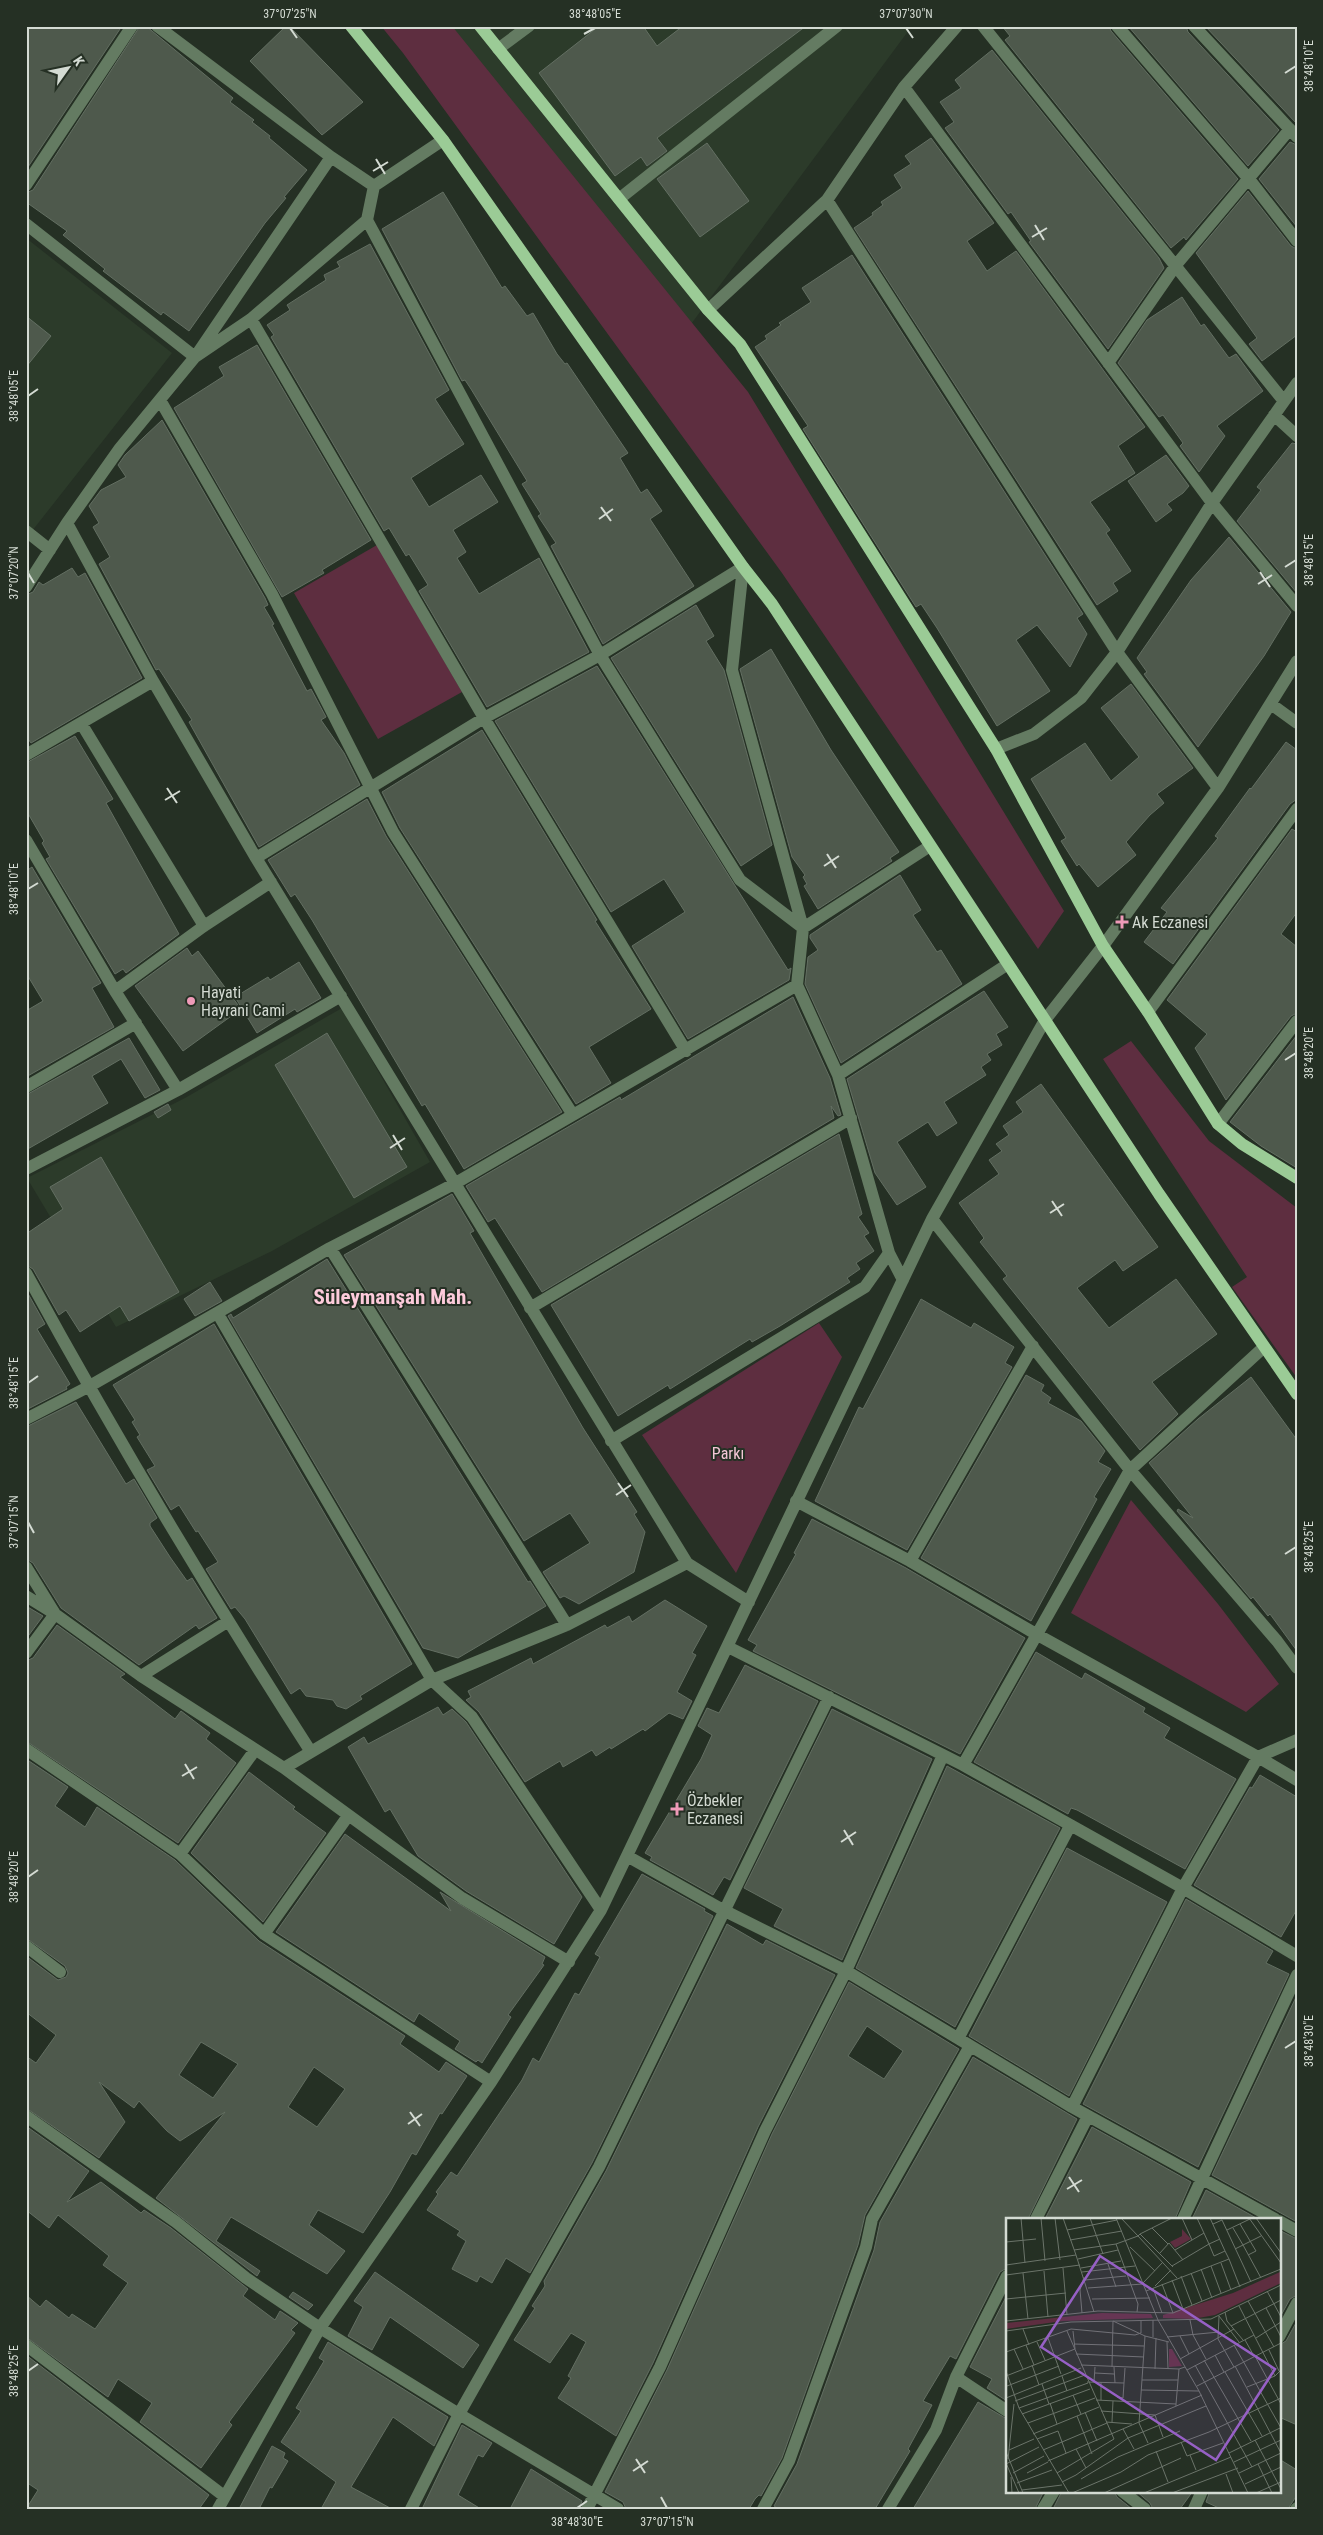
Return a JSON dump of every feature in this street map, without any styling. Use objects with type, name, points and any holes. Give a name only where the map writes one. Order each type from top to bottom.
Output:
[{"type":"main road","points":[[351,26],[443,140],[743,567],[772,604],[1045,1020],[1297,1394]]},
{"type":"main road","points":[[480,26],[708,310],[740,344],[996,749],[1103,946],[1148,1012],[1218,1124],[1242,1144],[1297,1178]]},
{"type":"street","points":[[26,185],[132,26]]},
{"type":"street","points":[[157,26],[331,157],[374,186]]},
{"type":"street","points":[[498,49],[529,26]]},
{"type":"street","points":[[618,199],[837,26]]},
{"type":"street","points":[[708,310],[827,200],[904,86],[957,26]]},
{"type":"street","points":[[983,26],[1176,265],[1282,400]]},
{"type":"street","points":[[1117,26],[1249,179],[1297,241]]},
{"type":"street","points":[[1108,363],[1176,265],[1249,179],[1293,133],[1194,26]]},
{"type":"street","points":[[904,86],[1212,503],[1297,606]]},
{"type":"street","points":[[196,357],[250,319],[367,220],[374,186],[443,140]]},
{"type":"street","points":[[26,587],[67,522],[120,448],[196,357],[331,157]]},
{"type":"street","points":[[827,200],[1117,652],[1218,788]]},
{"type":"street","points":[[367,220],[600,655],[740,880],[803,928]]},
{"type":"street","points":[[26,224],[196,357]]},
{"type":"street","points":[[250,319],[484,718],[686,1051]]},
{"type":"street","points":[[996,749],[1034,734],[1081,698],[1117,652],[1212,503],[1274,416],[1282,400],[1297,383]]},
{"type":"street","points":[[160,400],[272,594],[393,832],[573,1115]]},
{"type":"street","points":[[1274,416],[1297,436]]},
{"type":"street","points":[[67,522],[153,681],[256,858],[687,1563],[749,1602]]},
{"type":"street","points":[[26,531],[50,550]]},
{"type":"street","points":[[256,858],[484,718],[600,655],[743,567]]},
{"type":"street","points":[[743,567],[732,670],[803,928],[797,985],[838,1074],[889,1253],[903,1280]]},
{"type":"street","points":[[218,2509],[320,2328],[491,2082],[601,1910],[932,1219],[1045,1020],[1103,946],[1218,788],[1297,661]]},
{"type":"street","points":[[26,755],[153,681]]},
{"type":"street","points":[[1271,704],[1297,723]]},
{"type":"street","points":[[81,723],[204,926]]},
{"type":"street","points":[[1148,1012],[1297,809]]},
{"type":"street","points":[[803,928],[930,846]]},
{"type":"street","points":[[28,849],[178,1090]]},
{"type":"street","points":[[115,991],[204,926],[271,882]]},
{"type":"street","points":[[838,1074],[1008,964]]},
{"type":"street","points":[[26,1419],[88,1387],[218,1314],[330,1248],[454,1184],[797,985]]},
{"type":"street","points":[[26,1169],[178,1090],[341,996]]},
{"type":"street","points":[[1218,1124],[1297,1021]]},
{"type":"street","points":[[26,1087],[136,1023]]},
{"type":"street","points":[[530,1308],[851,1118]]},
{"type":"street","points":[[932,1219],[1130,1470],[1277,1641],[1297,1668]]},
{"type":"street","points":[[330,1248],[568,1625]]},
{"type":"street","points":[[611,1441],[865,1287],[889,1253]]},
{"type":"street","points":[[26,1273],[88,1387],[227,1622],[311,1752]]},
{"type":"street","points":[[218,1314],[432,1680],[472,1717],[601,1910]]},
{"type":"street","points":[[910,1561],[1033,1346]]},
{"type":"street","points":[[963,1765],[1130,1470],[1264,1347]]},
{"type":"street","points":[[796,1501],[910,1561],[1297,1780]]},
{"type":"street","points":[[284,1768],[432,1680],[568,1625],[687,1563]]},
{"type":"street","points":[[26,1567],[54,1614]]},
{"type":"street","points":[[26,1596],[141,1676],[284,1768],[462,1898],[569,1962]]},
{"type":"street","points":[[26,1653],[54,1614]]},
{"type":"street","points":[[141,1676],[227,1622]]},
{"type":"street","points":[[728,1647],[963,1765],[1183,1888],[1297,1956]]},
{"type":"street","points":[[411,2509],[459,2414],[599,2167],[828,1697]]},
{"type":"street","points":[[1072,2107],[1183,1888],[1258,1757],[1297,1740]]},
{"type":"street","points":[[26,1749],[180,1854],[264,1934],[491,2082]]},
{"type":"street","points":[[180,1854],[255,1750]]},
{"type":"street","points":[[587,2509],[660,2367],[765,2131],[846,1971],[943,1755]]},
{"type":"street","points":[[264,1934],[348,1816]]},
{"type":"street","points":[[959,2037],[1070,1826]]},
{"type":"street","points":[[626,1856],[723,1910],[846,1971],[959,2037],[970,2046],[1072,2107],[1273,2218]]},
{"type":"street","points":[[26,1946],[60,1972]]},
{"type":"street","points":[[1184,2218],[1297,1975]]},
{"type":"street","points":[[763,2509],[789,2461],[866,2247],[872,2219],[970,2046]]},
{"type":"street","points":[[26,2116],[176,2222],[246,2278],[320,2328],[618,2509]]},
{"type":"street","points":[[1037,2218],[1088,2116]]},
{"type":"street","points":[[1280,2222],[1297,2231]]},
{"type":"street","points":[[888,2509],[936,2430],[956,2377],[1006,2278]]},
{"type":"street","points":[[1280,2335],[1297,2303]]},
{"type":"street","points":[[26,2345],[224,2496]]},
{"type":"street","points":[[956,2377],[1006,2409]]},
{"type":"street","points":[[1043,2509],[1053,2492]]},
{"type":"street","points":[[1123,2492],[1145,2509]]},
{"type":"street","points":[[1194,2509],[1202,2492]]},
{"type":"shaded area","points":[[423,26],[912,26],[680,339]]},
{"type":"shaded area","points":[[26,238],[172,353],[32,531],[26,526]]},
{"type":"shaded area","points":[[342,1008],[430,1162],[272,1251],[116,1327],[27,1178],[185,1098]]},
{"type":"green space","points":[[381,26],[452,26],[748,392],[1064,911],[1038,949],[782,573],[403,53]]},
{"type":"green space","points":[[377,545],[462,692],[378,739],[294,593]]},
{"type":"green space","points":[[1131,1041],[1209,1141],[1297,1208],[1297,1378],[1232,1287],[1247,1277],[1103,1059]]},
{"type":"green space","name":"Parkı","points":[[819,1323],[842,1357],[736,1573],[642,1435]]},
{"type":"green space","points":[[1131,1500],[1218,1604],[1279,1684],[1246,1712],[1071,1613]]},
{"type":"building","points":[[26,26],[122,26],[26,170]]},
{"type":"building","points":[[140,26],[146,26],[233,98],[230,102],[254,120],[252,122],[307,170],[284,197],[286,198],[265,223],[189,331],[163,312],[161,315],[103,271],[105,269],[63,235],[67,231],[26,202],[26,193],[33,190]]},
{"type":"building","points":[[286,26],[289,26],[363,102],[322,135],[250,61]]},
{"type":"building","points":[[599,26],[643,26],[657,46],[683,26],[806,26],[657,138],[667,151],[647,166],[641,157],[615,176],[539,73]]},
{"type":"building","points":[[1002,26],[1109,26],[1111,31],[1238,179],[1186,240],[1184,237],[1171,248],[1005,40],[1010,36]]},
{"type":"building","points":[[1128,26],[1186,26],[1188,32],[1279,130],[1248,166]]},
{"type":"building","points":[[1205,26],[1297,26],[1297,125],[1296,123]]},
{"type":"building","points":[[992,50],[1159,258],[1164,268],[1108,349],[1029,242],[1031,241],[1011,212],[1008,214],[945,128],[954,122],[940,102],[961,88],[955,80]]},
{"type":"building","points":[[931,138],[994,223],[967,241],[987,271],[1016,251],[1145,427],[1118,446],[1135,473],[1090,502],[1110,530],[1106,533],[1131,571],[1113,583],[1118,591],[1097,605],[854,228],[873,215],[872,213],[883,205],[881,202],[902,188],[894,175],[911,164],[905,156]]},
{"type":"building","points":[[1290,142],[1297,145],[1297,227],[1259,179]]},
{"type":"building","points":[[707,143],[749,201],[700,237],[657,179]]},
{"type":"building","points":[[1248,191],[1291,246],[1297,249],[1297,335],[1262,361],[1249,344],[1257,338],[1196,253]]},
{"type":"building","points":[[443,192],[502,288],[505,286],[527,316],[533,313],[557,354],[565,364],[567,363],[628,453],[620,458],[641,493],[647,489],[662,511],[650,519],[694,586],[603,644],[551,546],[556,543],[538,516],[541,514],[522,484],[527,481],[471,389],[465,380],[462,381],[382,229]]},
{"type":"building","points":[[370,244],[449,390],[435,399],[464,444],[411,478],[429,507],[481,475],[498,502],[453,530],[466,552],[457,558],[479,594],[539,558],[589,652],[487,707],[419,591],[428,585],[409,554],[406,556],[389,528],[384,531],[271,337],[274,335],[267,325],[290,310],[287,305],[326,280],[324,275],[340,267],[337,262]]},
{"type":"building","points":[[852,255],[1083,614],[1077,618],[1087,634],[1070,667],[1037,625],[1016,640],[1050,691],[997,726],[921,604],[916,607],[803,429],[808,426],[755,347],[767,339],[765,336],[781,325],[779,323],[811,302],[802,288]]},
{"type":"building","points":[[1182,297],[1201,326],[1204,324],[1229,358],[1236,354],[1263,391],[1217,426],[1225,436],[1199,472],[1180,446],[1183,443],[1163,415],[1159,417],[1118,363],[1147,320]]},
{"type":"building","points":[[26,316],[51,336],[26,367]]},
{"type":"building","points":[[257,345],[371,540],[322,570],[324,573],[282,597],[174,408],[224,376],[219,367]]},
{"type":"building","points":[[162,420],[265,598],[268,605],[264,607],[274,624],[272,625],[307,691],[311,689],[326,717],[321,720],[344,753],[360,785],[259,847],[189,722],[192,720],[159,669],[156,670],[99,564],[110,557],[93,527],[99,523],[89,506],[101,490],[126,477],[118,465],[125,455]]},
{"type":"building","points":[[1292,443],[1297,444],[1297,593],[1237,521],[1261,490],[1257,487]]},
{"type":"building","points":[[1166,455],[1189,486],[1183,493],[1167,504],[1172,510],[1156,522],[1128,481]]},
{"type":"building","points":[[1229,537],[1291,612],[1264,656],[1198,747],[1144,674],[1147,672],[1137,658],[1191,580]]},
{"type":"building","points":[[72,568],[78,577],[85,573],[142,678],[31,743],[26,736],[26,595],[33,592],[39,582],[43,585]]},
{"type":"building","points":[[696,605],[714,636],[706,641],[724,670],[772,845],[741,866],[611,658]]},
{"type":"building","points":[[771,649],[831,750],[899,852],[890,858],[892,861],[818,909],[804,886],[807,884],[803,877],[805,875],[792,857],[740,669]]},
{"type":"building","points":[[597,666],[788,970],[791,968],[789,980],[688,1039],[632,946],[685,912],[664,879],[611,912],[495,721]]},
{"type":"building","points":[[1131,684],[1193,768],[1157,794],[1164,803],[1150,815],[1126,842],[1136,855],[1098,887],[1079,864],[1077,866],[1061,841],[1066,838],[1031,779],[1085,743],[1111,781],[1139,757],[1101,708]]},
{"type":"building","points":[[482,730],[597,920],[595,921],[651,1009],[589,1047],[611,1083],[576,1104],[400,828],[382,792]]},
{"type":"building","points":[[75,736],[113,799],[106,803],[179,934],[126,973],[123,969],[115,974],[46,859],[50,857],[42,843],[44,841],[26,810],[26,763]]},
{"type":"building","points":[[1286,742],[1297,750],[1297,799],[1290,804],[1173,964],[1144,942],[1167,912],[1161,908],[1218,838],[1215,836]]},
{"type":"building","points":[[367,799],[386,836],[562,1112],[464,1169],[425,1104],[422,1106],[312,920],[295,894],[291,897],[268,860]]},
{"type":"building","points":[[1292,829],[1297,832],[1297,912],[1281,934],[1297,947],[1297,1013],[1291,1016],[1226,1100],[1195,1048],[1207,1034],[1167,1000]]},
{"type":"building","points":[[32,867],[101,983],[92,988],[114,1027],[26,1077],[26,1011],[43,1001],[26,973],[26,871]]},
{"type":"building","points":[[900,875],[921,910],[913,915],[937,952],[941,950],[962,984],[841,1063],[805,984],[808,957],[818,950],[810,935]]},
{"type":"building","name":"Hayati Hayrani Cami","points":[[187,948],[192,956],[198,951],[241,1009],[183,1051],[135,986]]},
{"type":"building","points":[[299,962],[321,998],[297,1012],[295,1009],[257,1033],[235,997],[268,977],[270,980]]},
{"type":"building","points":[[984,991],[1008,1027],[996,1034],[1002,1045],[987,1054],[991,1060],[981,1067],[986,1075],[944,1102],[957,1123],[937,1136],[928,1122],[897,1142],[926,1187],[897,1205],[875,1173],[847,1079]]},
{"type":"building","points":[[793,997],[830,1078],[841,1115],[838,1116],[831,1106],[834,1118],[542,1292],[495,1218],[488,1222],[466,1186],[620,1097],[621,1100]]},
{"type":"building","points":[[327,1033],[407,1167],[354,1198],[275,1065]]},
{"type":"building","points":[[1297,1035],[1297,1168],[1261,1146],[1230,1122]]},
{"type":"building","points":[[129,1038],[160,1090],[145,1098],[121,1059],[92,1076],[108,1103],[26,1150],[26,1095]]},
{"type":"building","points":[[1041,1084],[1158,1247],[1123,1271],[1115,1260],[1077,1288],[1109,1328],[1176,1279],[1217,1334],[1152,1382],[1178,1414],[1140,1450],[1003,1279],[1007,1276],[980,1242],[984,1238],[959,1203],[999,1174],[989,1160],[1002,1151],[996,1144],[1009,1135],[1003,1126],[1023,1112],[1016,1102]]},
{"type":"building","points":[[168,1104],[171,1110],[158,1118],[154,1112]]},
{"type":"building","points":[[839,1134],[862,1214],[858,1217],[869,1233],[864,1236],[874,1251],[856,1263],[860,1269],[847,1278],[850,1282],[780,1326],[752,1342],[750,1339],[670,1389],[668,1385],[618,1416],[551,1305]]},
{"type":"building","points":[[101,1157],[179,1292],[129,1321],[120,1306],[80,1332],[66,1310],[59,1315],[33,1269],[26,1265],[26,1234],[63,1209],[50,1187]]},
{"type":"building","points":[[452,1194],[474,1231],[470,1233],[583,1428],[637,1512],[634,1514],[645,1532],[634,1572],[579,1604],[564,1596],[560,1598],[543,1572],[590,1543],[570,1513],[524,1541],[344,1255]]},
{"type":"building","points":[[327,1259],[528,1582],[530,1581],[546,1606],[458,1658],[423,1648],[228,1316],[231,1314],[233,1318]]},
{"type":"building","points":[[210,1282],[222,1301],[195,1316],[184,1299]]},
{"type":"building","points":[[26,1290],[45,1324],[37,1329],[70,1384],[66,1387],[67,1389],[26,1410]]},
{"type":"building","points":[[921,1299],[971,1328],[974,1323],[1014,1347],[1005,1363],[1012,1367],[907,1550],[815,1501],[859,1407],[863,1409]]},
{"type":"building","points":[[214,1324],[412,1664],[360,1696],[362,1699],[346,1709],[337,1706],[333,1700],[306,1696],[300,1688],[291,1694],[245,1619],[235,1607],[231,1609],[206,1569],[218,1562],[179,1505],[171,1510],[147,1470],[155,1466],[137,1437],[140,1435],[132,1422],[135,1420],[113,1385]]},
{"type":"building","points":[[1026,1375],[1044,1385],[1041,1391],[1051,1398],[1048,1403],[1081,1421],[1105,1451],[1098,1462],[1111,1469],[1094,1497],[1097,1499],[1031,1621],[921,1558]]},
{"type":"building","points":[[1251,1377],[1297,1440],[1297,1651],[1270,1614],[1268,1616],[1253,1597],[1251,1599],[1177,1511],[1178,1509],[1193,1518],[1149,1463],[1198,1419]]},
{"type":"building","points":[[76,1402],[126,1484],[134,1479],[157,1518],[150,1523],[150,1526],[187,1581],[192,1578],[217,1618],[199,1629],[196,1625],[139,1665],[61,1608],[33,1563],[26,1559],[26,1427]]},
{"type":"building","points":[[812,1519],[906,1568],[1025,1638],[960,1754],[753,1651],[757,1645],[748,1640],[796,1554],[794,1553]]},
{"type":"building","points":[[665,1600],[707,1626],[692,1653],[696,1655],[677,1692],[692,1701],[683,1719],[669,1713],[645,1731],[643,1729],[611,1749],[610,1747],[596,1756],[592,1750],[563,1767],[560,1761],[525,1782],[479,1712],[466,1700],[471,1697],[468,1691],[531,1658],[533,1664],[605,1625],[607,1628],[629,1616],[632,1622]]},
{"type":"building","points":[[26,1606],[43,1616],[26,1639]]},
{"type":"building","points":[[57,1625],[125,1674],[120,1677],[175,1719],[181,1711],[210,1733],[206,1739],[236,1763],[178,1843],[26,1741],[26,1661],[33,1658]]},
{"type":"building","points":[[1036,1652],[1082,1679],[1085,1673],[1145,1708],[1143,1712],[1170,1728],[1164,1738],[1236,1779],[1185,1869],[1077,1810],[1071,1808],[1068,1814],[974,1762]]},
{"type":"building","points":[[745,1665],[818,1701],[730,1880],[724,1877],[713,1895],[650,1860],[652,1857],[645,1853],[701,1759],[712,1735],[698,1726],[707,1708],[719,1713]]},
{"type":"building","points":[[438,1707],[443,1715],[452,1709],[466,1722],[582,1897],[554,1944],[466,1891],[418,1856],[390,1809],[385,1812],[348,1747],[364,1737],[368,1744]]},
{"type":"building","points":[[832,1709],[932,1759],[842,1960],[774,1926],[783,1909],[744,1888]]},
{"type":"building","points":[[26,1759],[68,1787],[55,1806],[85,1827],[97,1807],[175,1860],[259,1941],[405,2036],[400,2044],[439,2072],[446,2062],[467,2076],[442,2114],[440,2113],[416,2155],[412,2153],[390,2192],[363,2233],[318,2210],[309,2225],[345,2251],[327,2274],[231,2217],[216,2241],[260,2271],[257,2276],[156,2198],[225,2112],[180,2141],[167,2131],[139,2101],[134,2108],[99,2082],[125,2122],[99,2158],[26,2108],[26,2056],[36,2063],[56,2035],[26,2012],[26,1956],[58,1980],[66,1977],[68,1973],[65,1966],[26,1938]],"holes":[[[201,2042],[238,2064],[213,2098],[179,2075]],[[314,2067],[345,2089],[317,2127],[288,2107]]]},
{"type":"building","points":[[947,1766],[1060,1828],[955,2027],[856,1968]]},
{"type":"building","points":[[249,1772],[295,1807],[293,1809],[326,1833],[263,1922],[191,1853]]},
{"type":"building","points":[[1260,1775],[1297,1797],[1297,1909],[1281,1937],[1194,1885],[1250,1787],[1252,1788]]},
{"type":"building","points":[[345,1834],[451,1911],[440,1892],[545,1957],[542,1964],[544,1965],[508,2015],[511,2017],[482,2063],[478,2060],[476,2062],[455,2049],[460,2041],[419,2013],[414,2022],[276,1932]]},
{"type":"building","points":[[1067,1848],[1167,1902],[1069,2096],[969,2036]]},
{"type":"building","points":[[642,1874],[705,1909],[704,1911],[713,1916],[592,2163],[530,2273],[506,2258],[492,2283],[480,2276],[477,2282],[452,2269],[466,2241],[457,2235],[460,2231],[427,2210],[438,2194],[436,2192],[451,2172],[457,2176],[522,2080],[533,2058],[539,2062],[575,1993],[579,1995],[600,1957],[595,1954]]},
{"type":"building","points":[[1186,1899],[1273,1951],[1266,1963],[1289,1974],[1198,2167],[1083,2104]]},
{"type":"building","points":[[727,1924],[763,1945],[766,1940],[835,1975],[758,2127],[653,2363],[616,2436],[558,2398],[571,2378],[568,2376],[586,2342],[571,2333],[550,2363],[514,2340],[535,2308],[532,2306],[545,2286],[544,2281],[606,2171]]},
{"type":"building","points":[[849,1982],[959,2049],[865,2215],[858,2245],[782,2458],[761,2496],[759,2495],[755,2499],[749,2509],[626,2509],[623,2502],[605,2492],[667,2370],[772,2134]],"holes":[[[867,2026],[903,2051],[884,2079],[848,2056]]]},
{"type":"building","points":[[1297,1995],[1297,2222],[1212,2175]]},
{"type":"building","points":[[973,2057],[1077,2119],[1028,2218],[1006,2218],[1006,2269],[1000,2272],[956,2359],[950,2356],[923,2401],[932,2405],[908,2449],[910,2451],[875,2509],[779,2509],[774,2506],[797,2464],[874,2250],[880,2222]]},
{"type":"building","points":[[26,2126],[89,2171],[67,2202],[101,2182],[141,2213],[144,2210],[171,2228],[248,2289],[243,2296],[275,2320],[280,2311],[298,2323],[291,2330],[295,2333],[229,2422],[232,2425],[201,2468],[140,2422],[152,2403],[118,2379],[108,2397],[26,2337],[26,2295],[40,2307],[46,2300],[69,2318],[72,2314],[95,2329],[128,2283],[103,2265],[109,2256],[58,2215],[49,2228],[26,2210]]},
{"type":"building","points":[[1092,2127],[1191,2182],[1175,2218],[1046,2218]]},
{"type":"building","points":[[1206,2190],[1256,2218],[1192,2218]]},
{"type":"building","points":[[1280,2230],[1297,2239],[1297,2295],[1290,2299],[1280,2317]]},
{"type":"building","points":[[375,2272],[479,2345],[463,2368],[390,2317],[372,2350],[348,2336],[363,2307],[354,2301]]},
{"type":"building","points":[[293,2292],[313,2305],[308,2310],[289,2297]]},
{"type":"building","points":[[1006,2297],[1006,2400],[987,2388],[992,2379],[970,2367]]},
{"type":"building","points":[[1297,2321],[1297,2425],[1280,2417],[1280,2344],[1286,2341]]},
{"type":"building","points":[[328,2342],[448,2417],[434,2446],[393,2417],[351,2487],[392,2509],[321,2509],[336,2482],[281,2442],[301,2411],[296,2408],[324,2361],[319,2358]]},
{"type":"building","points":[[26,2355],[209,2495],[199,2509],[26,2509],[38,2490],[26,2482]]},
{"type":"building","points":[[978,2402],[1006,2418],[1006,2492],[1044,2492],[1035,2509],[913,2509]]},
{"type":"building","points":[[462,2425],[492,2443],[483,2457],[478,2455],[458,2495],[481,2509],[422,2509]]},
{"type":"building","points":[[272,2446],[285,2453],[283,2458],[288,2461],[272,2488],[270,2487],[259,2509],[239,2509]]},
{"type":"building","points":[[1280,2460],[1297,2470],[1297,2495],[1288,2509],[1221,2509],[1206,2502],[1210,2492],[1280,2492]]},
{"type":"building","points":[[531,2469],[582,2501],[579,2509],[510,2509]]},
{"type":"building","points":[[1062,2492],[1114,2492],[1117,2497],[1132,2509],[1053,2509]]},
{"type":"building","points":[[1137,2492],[1192,2492],[1180,2509],[1153,2509],[1150,2503]]},
{"type":"place","name":"Ak Eczanesi","points":[[1122,922]]},
{"type":"place","name":"Hayati Hayrani Cami","points":[[191,1001]]},
{"type":"place","name":"Özbekler Eczanesi","points":[[677,1809]]},
{"type":"district","name":"Süleymanşah Mah.","points":[[393,1297]]}]
